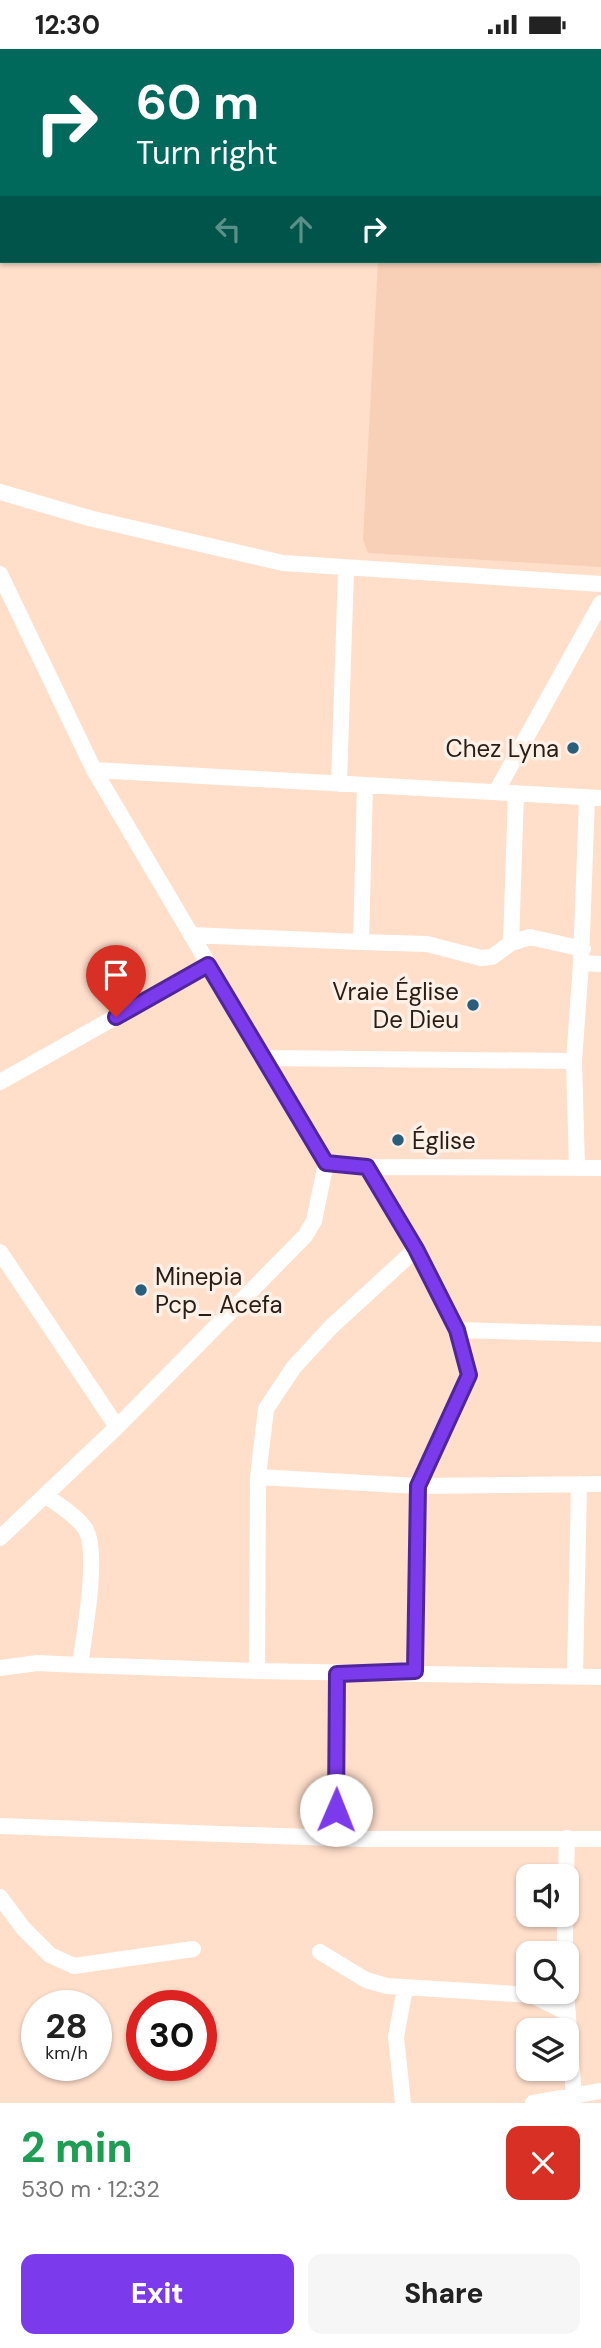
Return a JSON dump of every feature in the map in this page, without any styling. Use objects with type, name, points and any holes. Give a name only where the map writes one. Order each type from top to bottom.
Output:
[{"type":"street","points":[[0,492],[89,518],[283,563],[346,570],[601,584]]},
{"type":"street","points":[[339,783],[346,570]]},
{"type":"street","points":[[0,573],[94,770],[326,1163],[314,1221],[305,1236],[117,1427],[0,1538]]},
{"type":"street","points":[[496,792],[601,603]]},
{"type":"street","points":[[94,770],[594,797],[573,1061],[577,1167]]},
{"type":"street","points":[[361,942],[365,785]]},
{"type":"street","points":[[511,943],[516,793]]},
{"type":"street","points":[[191,935],[427,944],[481,958],[492,957],[511,943],[530,937],[601,964]]},
{"type":"street","points":[[0,1082],[208,965]]},
{"type":"street","points":[[262,1058],[573,1061]]},
{"type":"street","points":[[326,1163],[367,1167],[601,1168]]},
{"type":"street","points":[[367,1167],[416,1249],[457,1330],[469,1375],[418,1486],[415,1671]]},
{"type":"street","points":[[257,1671],[258,1477],[266,1409],[278,1387],[331,1327],[416,1249]]},
{"type":"street","points":[[0,1252],[117,1427]]},
{"type":"street","points":[[457,1330],[601,1334]]},
{"type":"street","points":[[258,1477],[418,1486],[601,1484]]},
{"type":"street","points":[[575,1675],[579,1484]]},
{"type":"street","points":[[45,1495],[86,1528],[91,1545],[87,1616],[80,1665]]},
{"type":"street","points":[[0,1668],[37,1663],[337,1674],[415,1671],[601,1677]]},
{"type":"street","points":[[336,1837],[337,1674]]},
{"type":"street","points":[[0,1826],[336,1837],[601,1839]]},
{"type":"street","points":[[566,1838],[566,1864]]},
{"type":"street","points":[[0,1897],[23,1928],[50,1955],[74,1966],[193,1949]]},
{"type":"street","points":[[320,1952],[366,1980],[405,1988],[532,1995],[568,2013]]},
{"type":"street","points":[[403,2103],[396,2037],[405,1988]]},
{"type":"street","points":[[567,2004],[574,2096]]},
{"type":"street","points":[[533,2103],[601,2091]]},
{"type":"shaded area","points":[[378,263],[601,263],[601,567],[368,553],[363,540]]},
{"type":"place","name":"Chez Lyna","points":[[573,748]]},
{"type":"place","name":"Vraie Église De Dieu","points":[[473,1005]]},
{"type":"place","name":"Église","points":[[398,1140]]},
{"type":"place","name":"Minepia Pcp_ Acefa","points":[[141,1290]]},
{"type":"route","points":[[116,1017],[208,965],[326,1163],[367,1167],[416,1249],[457,1330],[469,1375],[456,1410],[418,1486],[415,1671],[337,1674],[336,1810]]}]
